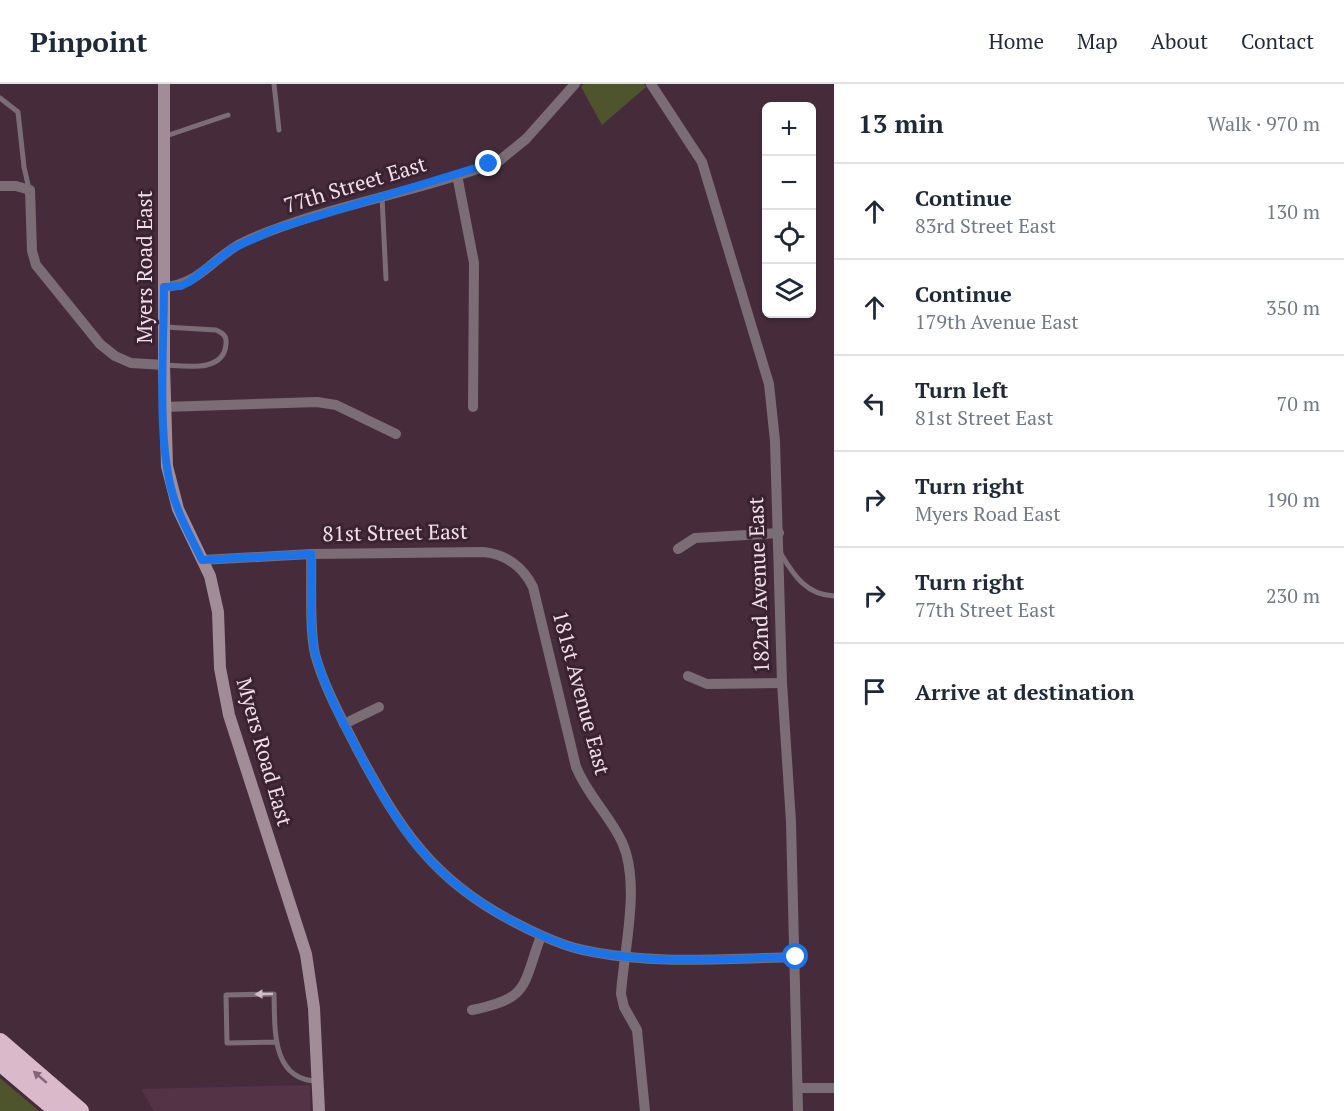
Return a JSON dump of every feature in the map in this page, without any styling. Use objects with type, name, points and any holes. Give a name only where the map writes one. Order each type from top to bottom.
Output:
[{"type":"highway","points":[[0,1042],[80,1111]]},
{"type":"highway","points":[[0,1062],[58,1111]]},
{"type":"street","name":"Myers Road East","points":[[164,84],[164,407],[171,489],[210,576],[217,605],[220,668],[229,715],[311,978],[319,1111]]},
{"type":"street","name":"77th Street East","points":[[164,287],[181,286],[189,282],[244,241],[456,175],[508,155],[576,84]]},
{"type":"street","name":"182nd Avenue East","points":[[651,84],[702,162],[769,384],[775,441],[782,683],[791,822],[798,1111]]},
{"type":"street","points":[[456,175],[474,263],[472,407]]},
{"type":"street","points":[[0,186],[16,186],[30,190],[32,251],[36,266],[100,344],[115,356],[131,363],[164,365]]},
{"type":"street","points":[[164,407],[317,402],[345,408],[396,434]]},
{"type":"street","points":[[678,549],[695,538],[779,532]]},
{"type":"street","name":"81st Street East","points":[[202,560],[311,554],[483,552],[498,555],[514,563]]},
{"type":"street","points":[[311,554],[315,654],[344,724],[381,794],[421,852],[471,898],[541,936],[597,952],[624,956],[796,957]]},
{"type":"street","name":"181st Avenue East","points":[[514,563],[533,587],[570,742],[585,788],[617,832],[627,854],[630,884],[621,994],[624,1007],[637,1030],[645,1111]]},
{"type":"street","points":[[687,676],[707,684],[782,683]]},
{"type":"street","points":[[344,724],[379,707]]},
{"type":"street","points":[[472,1010],[496,1005],[516,996],[522,989],[541,936]]},
{"type":"street","points":[[798,1088],[834,1088]]},
{"type":"lane","points":[[274,84],[279,130]]},
{"type":"lane","points":[[0,98],[18,112],[24,167],[30,190]]},
{"type":"lane","points":[[164,137],[228,114]]},
{"type":"lane","points":[[382,197],[386,279]]},
{"type":"lane","points":[[164,327],[216,330],[222,332],[226,340],[226,347],[217,361],[206,366],[164,365]]},
{"type":"lane","points":[[779,550],[792,572],[804,586],[817,593],[834,596]]},
{"type":"lane","points":[[275,1042],[227,1043],[226,994],[274,994],[275,1042],[296,1077],[302,1081],[317,1081]]},
{"type":"shaded area","points":[[310,1085],[310,1111],[154,1111],[141,1089]]},
{"type":"green space","points":[[584,84],[644,84],[646,87],[602,125],[581,87]]},
{"type":"green space","points":[[0,1078],[39,1111],[0,1111]]},
{"type":"route","points":[[489,164],[275,229],[244,241],[189,282],[181,286],[164,287],[165,438],[171,489],[178,510],[202,560],[311,554],[315,654],[336,708],[381,794],[405,830],[421,852],[471,898],[541,936],[583,950],[657,958],[796,957]]}]
